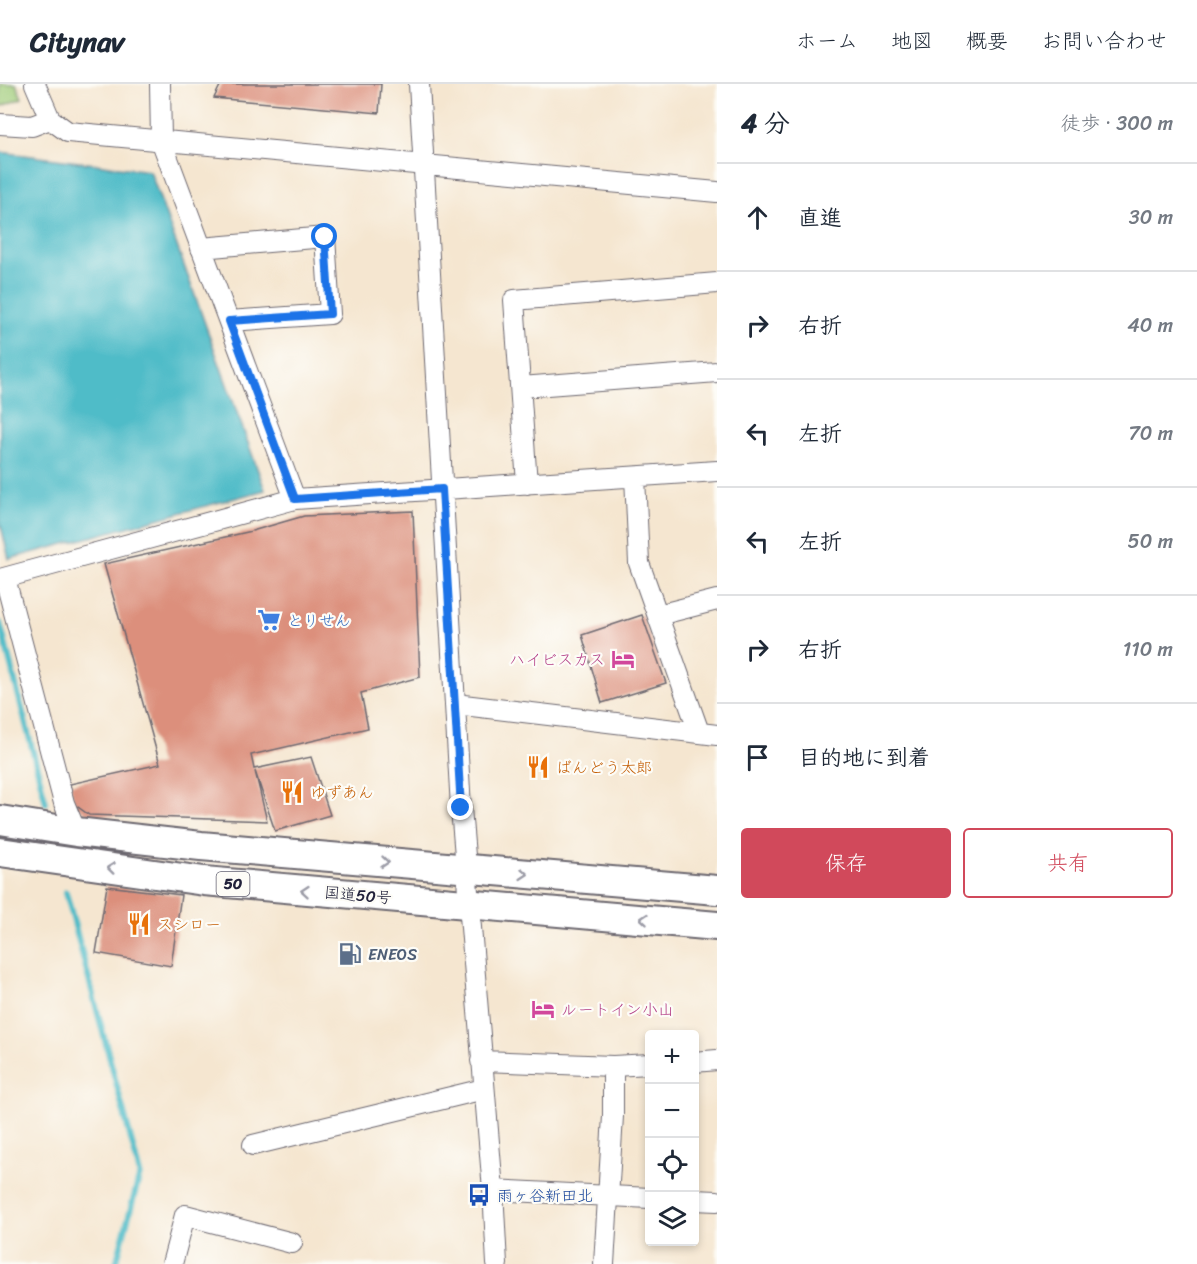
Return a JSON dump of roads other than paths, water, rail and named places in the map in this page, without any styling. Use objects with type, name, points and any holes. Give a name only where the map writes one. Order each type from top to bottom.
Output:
[{"type":"highway","name":"50","points":[[0,820],[76,832],[465,870],[717,890]]},
{"type":"highway","name":"国道50号","points":[[0,852],[204,881],[717,926]]},
{"type":"street","points":[[35,84],[50,119],[68,132],[424,167],[717,192]]},
{"type":"street","points":[[160,84],[161,140],[295,499]]},
{"type":"street","points":[[419,84],[465,870],[493,1190],[496,1264]]},
{"type":"street","points":[[0,124],[32,126],[50,119]]},
{"type":"street","points":[[201,248],[325,237],[330,314],[229,321]]},
{"type":"street","points":[[527,483],[514,300],[717,283]]},
{"type":"street","points":[[521,387],[717,372]]},
{"type":"street","points":[[76,832],[64,803],[3,579],[295,499],[717,471]]},
{"type":"street","points":[[455,704],[708,734],[658,615],[639,563],[634,477]]},
{"type":"street","points":[[658,615],[717,600]]},
{"type":"street","points":[[699,1062],[717,1060]]},
{"type":"street","points":[[481,1061],[613,1066],[645,1064]]},
{"type":"street","points":[[604,1264],[613,1116],[613,1066]]},
{"type":"street","points":[[253,1145],[484,1089]]},
{"type":"street","points":[[493,1190],[645,1198]]},
{"type":"street","points":[[699,1200],[717,1201]]},
{"type":"street","points":[[172,1264],[185,1215],[292,1243]]},
{"type":"water","points":[[0,152],[150,171],[265,490],[9,559],[0,522]]},
{"type":"waterway","points":[[0,623],[46,803]]},
{"type":"waterway","points":[[66,892],[140,1174],[116,1264]]},
{"type":"place","name":"とりせん","points":[[269,620]]},
{"type":"place","name":"ハイビスカス","points":[[623,659]]},
{"type":"place","name":"ばんどう太郎","points":[[538,767]]},
{"type":"place","name":"ゆずあん","points":[[292,792]]},
{"type":"place","name":"スシロー","points":[[139,924]]},
{"type":"place","name":"ENEOS","points":[[350,954]]},
{"type":"place","name":"ルートイン小山","points":[[543,1009]]},
{"type":"place","name":"雨ヶ谷新田北","points":[[479,1195]]}]
